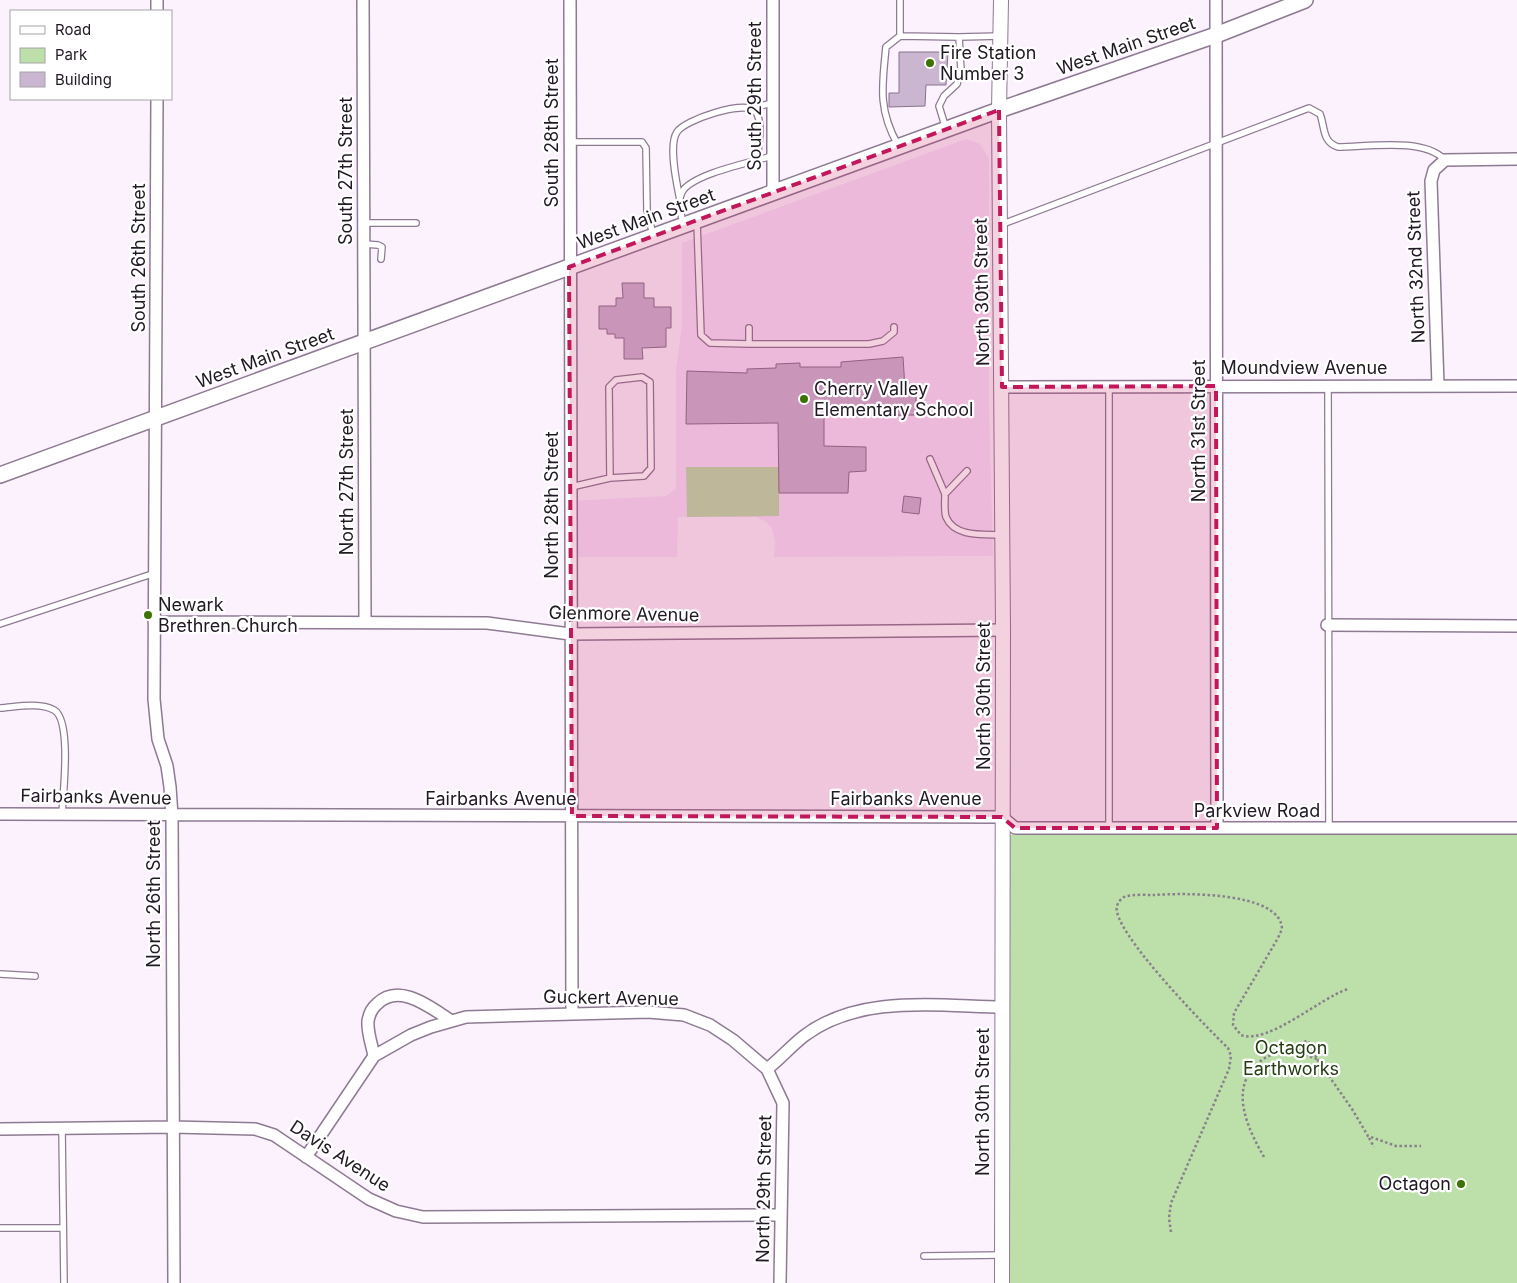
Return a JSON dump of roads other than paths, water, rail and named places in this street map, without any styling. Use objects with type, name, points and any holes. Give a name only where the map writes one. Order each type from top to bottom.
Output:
[{"type":"main road","name":"West Main Street","points":[[0,475],[946,129],[1216,35],[1305,0]]},
{"type":"street","name":"South 27th Street","points":[[363,0],[364,342]]},
{"type":"street","name":"South 28th Street","points":[[569,267],[570,0]]},
{"type":"street","name":"South 29th Street","points":[[773,0],[773,193]]},
{"type":"street","name":"North 30th Street","points":[[1002,0],[999,110],[1003,535],[1002,1283]]},
{"type":"street","name":"North 31st Street","points":[[1216,0],[1217,828]]},
{"type":"street","name":"South 26th Street","points":[[157,100],[157,418]]},
{"type":"street","points":[[1449,159],[1517,159]]},
{"type":"street","name":"North 32nd Street","points":[[1438,385],[1431,181],[1434,170],[1449,159]]},
{"type":"street","name":"North 28th Street","points":[[569,267],[572,1013]]},
{"type":"street","name":"North 27th Street","points":[[364,342],[365,622]]},
{"type":"street","name":"Moundview Avenue","points":[[1002,387],[1517,386]]},
{"type":"street","name":"North 26th Street","points":[[157,418],[154,699],[158,739],[167,766],[172,816],[174,1283]]},
{"type":"street","name":"Glenmore Avenue","points":[[154,622],[487,623],[570,634],[1003,630]]},
{"type":"street","points":[[1327,625],[1517,626]]},
{"type":"street","name":"Fairbanks Avenue","points":[[0,814],[1002,817]]},
{"type":"street","name":"Parkview Road","points":[[1002,817],[1015,828],[1517,828]]},
{"type":"street","points":[[374,1056],[368,1020],[373,1008],[382,998],[394,995],[409,996],[450,1020]]},
{"type":"street","points":[[768,1070],[804,1036],[843,1015],[890,1006],[1002,1007]]},
{"type":"street","name":"Guckert Avenue","points":[[306,1158],[374,1056],[411,1035],[450,1020],[466,1017],[572,1013],[648,1012],[684,1015],[710,1025],[733,1040],[768,1070]]},
{"type":"street","name":"North 29th Street","points":[[768,1070],[782,1103],[780,1283]]},
{"type":"street","name":"Davis Avenue","points":[[0,1129],[173,1127],[255,1129],[274,1135],[369,1199],[396,1211],[423,1217],[781,1215]]},
{"type":"lane","points":[[900,0],[900,36]]},
{"type":"lane","points":[[899,147],[884,113],[883,78],[886,47],[900,36],[1001,36]]},
{"type":"lane","points":[[946,129],[939,106],[944,96],[957,84],[961,70],[959,37]]},
{"type":"lane","points":[[772,103],[751,108],[740,107],[710,115],[682,126],[676,132],[674,142],[675,180],[680,200],[690,223],[701,335],[710,343],[869,344],[883,341],[894,332],[894,327]]},
{"type":"lane","points":[[751,108],[758,118],[757,160]]},
{"type":"lane","points":[[1000,225],[1309,108],[1320,114],[1326,141],[1330,145],[1338,147],[1422,147],[1432,149],[1449,159]]},
{"type":"lane","points":[[570,142],[642,142],[646,148],[647,210],[654,236]]},
{"type":"lane","points":[[680,200],[681,194],[691,183],[772,156]]},
{"type":"lane","points":[[363,223],[416,223]]},
{"type":"lane","points":[[364,244],[382,247],[381,259]]},
{"type":"lane","points":[[749,344],[750,328]]},
{"type":"lane","points":[[570,487],[610,478],[644,476],[651,468],[650,382],[642,377],[616,380],[609,387],[610,478]]},
{"type":"lane","points":[[1109,386],[1109,828]]},
{"type":"lane","points":[[1328,386],[1327,625],[1329,828]]},
{"type":"lane","points":[[930,459],[945,494],[945,516],[953,528],[968,533],[1003,535]]},
{"type":"lane","points":[[945,494],[967,471]]},
{"type":"lane","points":[[0,624],[155,573]]},
{"type":"lane","points":[[0,708],[41,706],[53,710],[60,716],[64,727],[62,814]]},
{"type":"lane","points":[[0,974],[35,976]]},
{"type":"lane","points":[[62,1128],[64,1283]]},
{"type":"lane","points":[[0,1228],[63,1228]]},
{"type":"lane","points":[[924,1256],[1002,1254]]},
{"type":"place","name":"Fire Station Number 3","points":[[930,63]]},
{"type":"place","name":"Cherry Valley Elementary School","points":[[804,399]]},
{"type":"place","name":"Newark Brethren Church","points":[[148,615]]},
{"type":"place","name":"Octagon","points":[[1461,1184]]},
{"type":"park label","name":"Octagon Earthworks","points":[[1291,1058]]}]
